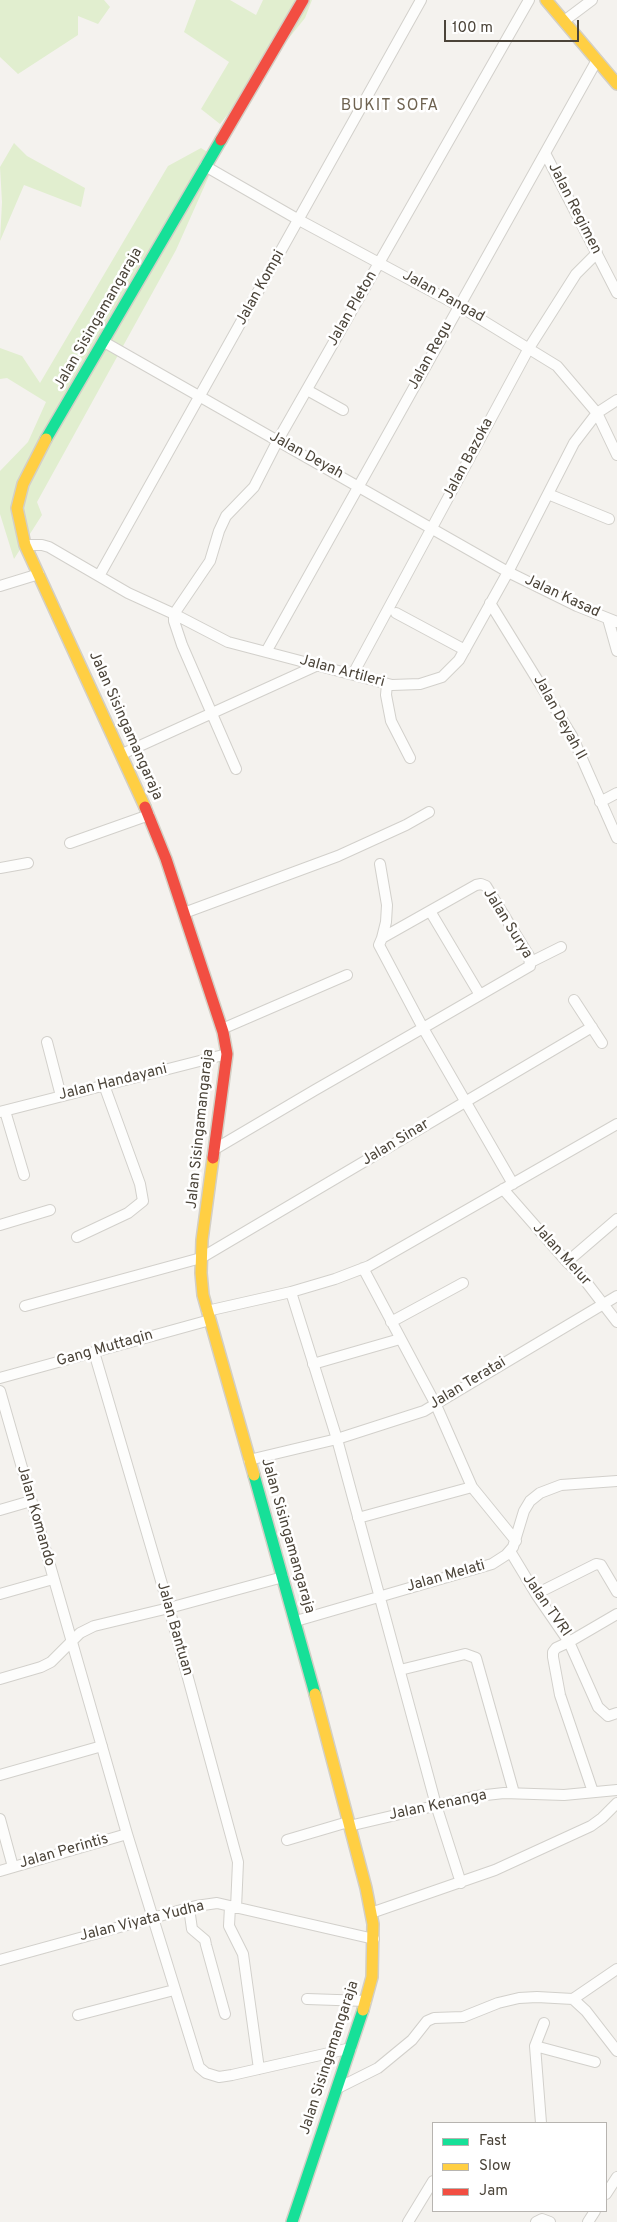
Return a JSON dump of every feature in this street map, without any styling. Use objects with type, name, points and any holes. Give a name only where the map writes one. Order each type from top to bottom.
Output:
[{"type":"main road","name":"Jalan Sisingamangaraja","points":[[292,2222],[351,2048],[372,1978],[374,1940],[371,1913],[296,1621],[203,1295],[201,1258],[226,1054],[222,1029],[149,815],[25,545],[18,508],[23,484],[38,452],[104,342],[302,0]]},
{"type":"main road","points":[[546,0],[617,84]]},
{"type":"street","name":"Jalan Kompi","points":[[99,576],[421,0]]},
{"type":"street","name":"Jalan Pleton","points":[[174,614],[210,561],[219,531],[226,516],[254,487],[278,440],[529,0]]},
{"type":"street","points":[[564,21],[592,0]]},
{"type":"street","name":"Jalan Regu","points":[[266,652],[597,60]]},
{"type":"street","name":"Jalan Regimen","points":[[545,152],[617,293]]},
{"type":"street","name":"Jalan Pangad","points":[[206,166],[299,220],[460,306],[557,366],[597,413],[617,455]]},
{"type":"street","name":"Jalan Bazoka","points":[[353,674],[529,348],[576,274],[597,253]]},
{"type":"street","name":"Jalan Deyah","points":[[104,342],[508,572]]},
{"type":"street","points":[[307,390],[343,410]]},
{"type":"street","name":"Jalan Artileri","points":[[25,545],[49,547],[128,593],[228,642],[387,684],[412,685],[442,677],[459,660],[508,572],[574,443],[597,413],[617,400]]},
{"type":"street","points":[[548,494],[609,519]]},
{"type":"street","name":"Jalan Kasad","points":[[508,572],[612,620]]},
{"type":"street","points":[[0,586],[39,574]]},
{"type":"street","name":"Jalan Deyah II","points":[[490,603],[559,711],[617,838]]},
{"type":"street","points":[[396,613],[464,650]]},
{"type":"street","points":[[174,614],[174,621],[182,645],[236,769]]},
{"type":"street","points":[[612,620],[617,651]]},
{"type":"street","points":[[122,754],[318,665]]},
{"type":"street","points":[[387,684],[386,695],[391,721],[410,758]]},
{"type":"street","points":[[600,802],[617,793]]},
{"type":"street","points":[[184,913],[338,856],[406,825],[429,812]]},
{"type":"street","points":[[70,843],[149,815]]},
{"type":"street","points":[[0,868],[28,863]]},
{"type":"street","points":[[380,864],[386,905],[386,922],[379,945],[423,1028],[513,1184]]},
{"type":"street","name":"Jalan Surya","points":[[215,1149],[530,966],[531,962],[486,886],[476,885],[382,938]]},
{"type":"street","points":[[430,911],[480,995]]},
{"type":"street","points":[[531,962],[561,947]]},
{"type":"street","points":[[222,1029],[347,975]]},
{"type":"street","points":[[574,1000],[602,1044]]},
{"type":"street","name":"Jalan Sinar","points":[[25,1306],[201,1258],[592,1027]]},
{"type":"street","points":[[47,1042],[60,1096]]},
{"type":"street","name":"Jalan Handayani","points":[[3,1111],[226,1054]]},
{"type":"street","points":[[77,1236],[128,1213],[143,1201],[140,1184],[104,1085]]},
{"type":"street","points":[[3,1111],[24,1174]]},
{"type":"street","name":"Gang Muttaqin","points":[[0,1378],[94,1352],[335,1279],[363,1268],[617,1124]]},
{"type":"street","name":"Jalan Melur","points":[[503,1189],[567,1262],[580,1274],[617,1322]]},
{"type":"street","points":[[0,1225],[50,1210]]},
{"type":"street","points":[[567,1262],[617,1219]]},
{"type":"street","points":[[363,1268],[436,1405],[472,1487],[516,1541]]},
{"type":"street","points":[[391,1322],[463,1283]]},
{"type":"street","points":[[290,1292],[337,1439],[436,1805],[461,1883]]},
{"type":"street","name":"Jalan Teratai","points":[[249,1460],[337,1439],[436,1405],[537,1342],[617,1296]]},
{"type":"street","points":[[313,1364],[400,1339]]},
{"type":"street","name":"Jalan Bantuan","points":[[94,1352],[169,1608],[238,1862],[229,1926],[243,1954],[259,2069]]},
{"type":"street","name":"Jalan Komando","points":[[0,1392],[71,1641]]},
{"type":"street","name":"Jalan Melati","points":[[296,1621],[492,1564],[510,1551],[516,1541],[524,1511],[530,1501],[540,1494],[561,1485],[617,1481]]},
{"type":"street","points":[[358,1518],[472,1487]]},
{"type":"street","points":[[0,1510],[31,1501]]},
{"type":"street","name":"Jalan TVRI","points":[[510,1551],[536,1594],[569,1642],[617,1614]]},
{"type":"street","points":[[536,1594],[596,1564],[603,1568],[617,1592]]},
{"type":"street","points":[[0,1678],[41,1667],[51,1662],[80,1633],[94,1626],[283,1577]]},
{"type":"street","points":[[0,1594],[53,1579]]},
{"type":"street","points":[[71,1641],[152,1918],[199,2067],[206,2074],[219,2077],[351,2048]]},
{"type":"street","points":[[593,1792],[560,1695],[553,1657],[553,1652],[556,1648],[569,1642],[598,1707],[608,1716],[617,1713]]},
{"type":"street","points":[[400,1670],[465,1654],[476,1658],[514,1793]]},
{"type":"street","points":[[0,1775],[102,1746]]},
{"type":"street","name":"Jalan Kenanga","points":[[287,1840],[349,1824],[477,1796],[514,1793],[564,1794],[617,1790]]},
{"type":"street","points":[[371,1913],[495,1870],[583,1830],[602,1818],[617,1803]]},
{"type":"street","points":[[0,1819],[13,1867]]},
{"type":"street","name":"Jalan Perintis","points":[[0,1871],[128,1834]]},
{"type":"street","name":"Jalan Viyata Yudha","points":[[0,1960],[189,1908],[217,1903],[374,1940]]},
{"type":"street","points":[[189,1908],[192,1929],[205,1940],[225,2014]]},
{"type":"street","points":[[337,2089],[378,2068],[412,2040],[427,2021],[434,2018],[463,2017],[498,2003],[519,1998],[573,1999],[617,1970]]},
{"type":"street","points":[[78,2015],[174,1990]]},
{"type":"street","points":[[307,1999],[366,2001]]},
{"type":"street","points":[[573,1999],[586,2011],[617,2051]]},
{"type":"street","points":[[541,2122],[535,2046],[544,2023]]},
{"type":"street","points":[[535,2046],[595,2062]]},
{"type":"street","points":[[607,2192],[617,2177]]},
{"type":"street","points":[[408,2222],[432,2183]]},
{"type":"green space","points":[[0,0],[104,0],[110,7],[98,24],[78,16],[78,35],[18,74],[0,57]]},
{"type":"green space","points":[[196,0],[230,0],[256,15],[263,0],[312,0],[305,18],[220,124],[201,109],[229,62],[184,32]]},
{"type":"green space","points":[[14,143],[27,156],[85,188],[81,207],[24,185],[0,241],[2,202],[0,167]]},
{"type":"green space","points":[[201,148],[217,158],[176,250],[37,502],[42,515],[14,559],[0,514],[0,471],[28,442],[46,402],[7,378],[0,379],[0,348],[22,356],[40,383],[168,166]]},
{"type":"traffic: fast","points":[[46,439],[221,140]]},
{"type":"traffic: fast","points":[[254,1475],[315,1694]]},
{"type":"traffic: fast","points":[[292,2222],[363,2010]]},
{"type":"traffic: slow","points":[[546,0],[617,84]]},
{"type":"traffic: slow","points":[[46,439],[23,484],[17,508],[25,545],[145,807]]},
{"type":"traffic: slow","points":[[213,1158],[202,1240],[201,1273],[203,1295],[254,1475]]},
{"type":"traffic: slow","points":[[315,1694],[366,1888],[373,1924],[372,1977],[363,2010]]},
{"type":"traffic: jam","points":[[221,140],[303,0]]},
{"type":"traffic: jam","points":[[145,807],[166,859],[223,1032],[227,1054],[213,1158]]},
{"type":"district","name":"BUKIT SOFA","points":[[390,107]]}]
